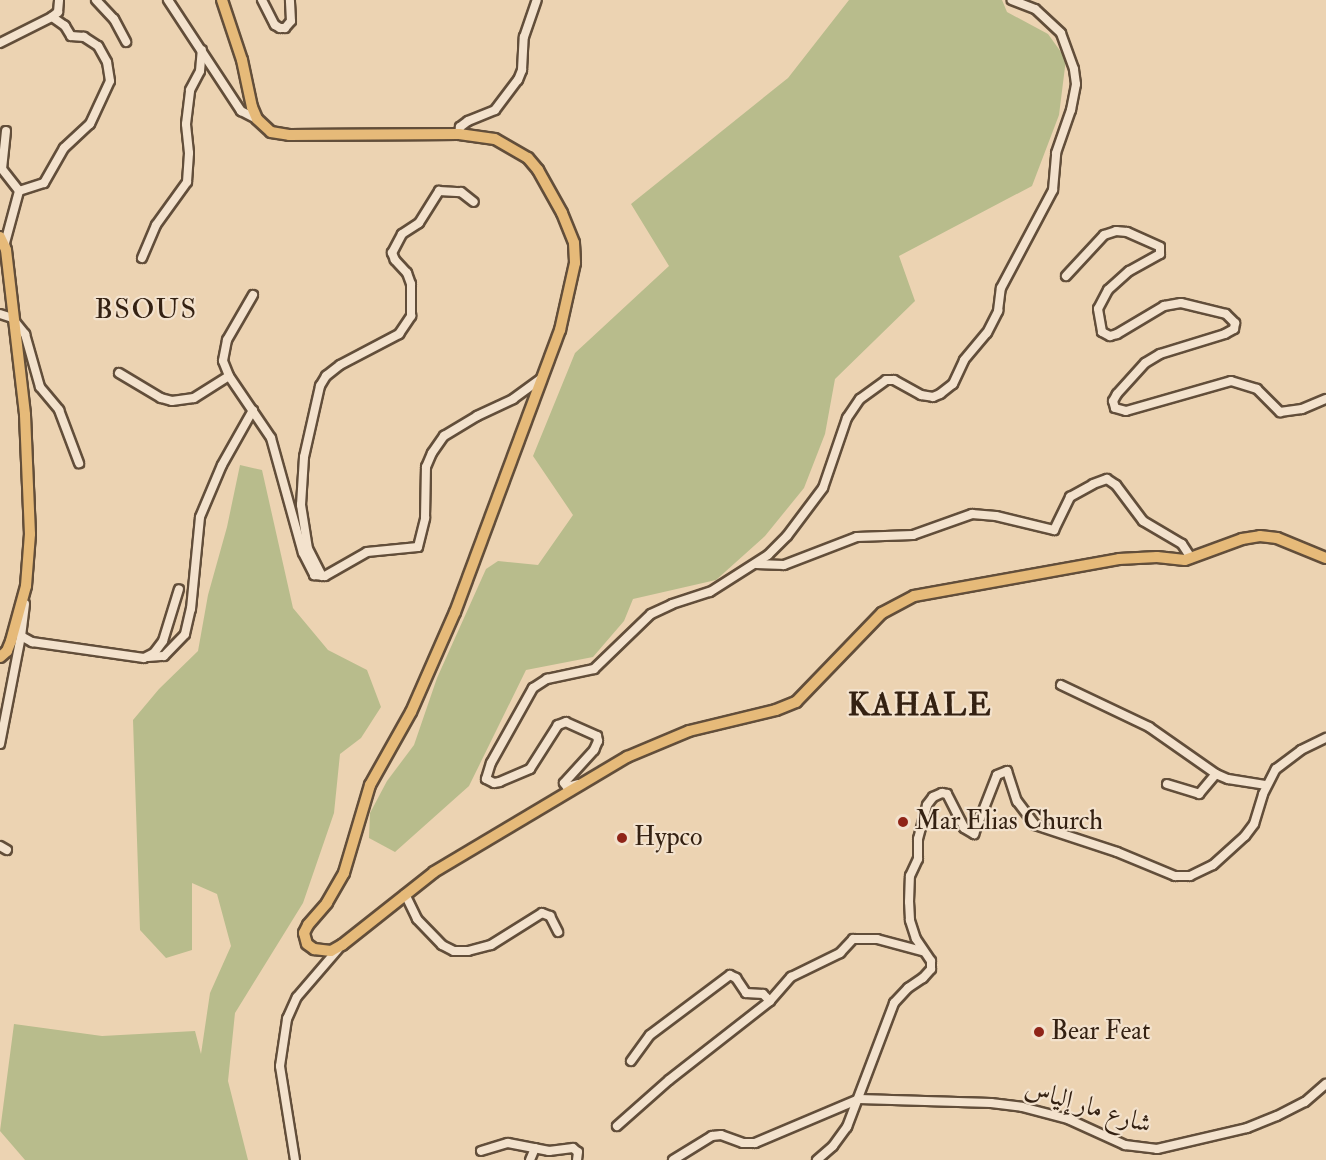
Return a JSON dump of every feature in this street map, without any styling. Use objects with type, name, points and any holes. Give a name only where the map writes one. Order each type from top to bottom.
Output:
[{"type":"main road","points":[[222,0],[234,34],[257,119],[271,132],[278,135],[459,134],[495,138],[528,158],[551,190],[574,243],[575,263],[560,330],[455,612],[411,712],[370,784],[344,873],[327,903],[304,933],[307,944],[314,949],[331,951],[342,945],[434,872],[617,762],[665,740],[712,724],[776,710],[796,702],[882,613],[914,596],[1064,571],[1119,559],[1191,558],[1242,539],[1260,536],[1277,538],[1326,558]]},
{"type":"main road","points":[[0,237],[6,250],[12,318],[25,415],[30,534],[26,586],[7,651],[0,657]]},
{"type":"street","points":[[0,43],[52,17],[58,12],[59,0]]},
{"type":"street","points":[[96,0],[114,19],[126,42]]},
{"type":"street","points":[[168,0],[241,111],[257,119]]},
{"type":"street","points":[[262,0],[275,25],[285,28],[291,21],[290,0]]},
{"type":"street","points":[[459,134],[460,127],[468,121],[495,110],[518,80],[522,70],[524,37],[537,0]]},
{"type":"street","points":[[581,783],[567,787],[564,783],[597,745],[597,736],[566,723],[558,725],[530,769],[521,775],[494,783],[486,778],[491,763],[534,688],[547,679],[594,669],[651,614],[672,603],[710,592],[756,564],[780,544],[823,489],[847,418],[860,399],[886,380],[894,380],[921,395],[933,397],[940,394],[953,384],[964,360],[987,333],[998,311],[1001,288],[1053,190],[1056,153],[1076,84],[1074,69],[1061,33],[1035,9],[1012,0]]},
{"type":"street","points":[[19,191],[44,183],[64,148],[90,124],[110,81],[107,62],[98,46],[84,38],[72,36],[65,26],[52,17]]},
{"type":"street","points":[[142,258],[156,225],[187,182],[189,153],[186,124],[190,90],[200,72],[202,50]]},
{"type":"street","points":[[6,131],[2,169],[19,191]]},
{"type":"street","points":[[322,576],[308,549],[301,505],[304,457],[320,386],[326,376],[340,365],[399,334],[411,315],[411,284],[407,273],[392,253],[402,234],[419,223],[439,191],[452,190],[466,195],[474,202]]},
{"type":"street","points":[[6,250],[5,243],[19,191]]},
{"type":"street","points":[[1066,276],[1104,235],[1116,231],[1127,232],[1160,247],[1160,254],[1129,271],[1108,290],[1098,309],[1101,332],[1110,336],[1117,334],[1164,306],[1181,303],[1226,314],[1235,323],[1234,329],[1226,334],[1160,354],[1145,363],[1134,371],[1117,394],[1113,401],[1115,408],[1126,411],[1231,381],[1257,388],[1280,412],[1302,409],[1326,399]]},
{"type":"street","points":[[253,295],[223,350],[223,361],[229,376],[267,430],[303,553],[314,575],[322,576],[367,552],[418,547],[425,518],[426,467],[432,453],[444,436],[477,416],[513,399],[541,379]]},
{"type":"street","points":[[0,314],[12,318],[25,334],[40,387],[59,410],[79,463]]},
{"type":"street","points":[[119,373],[161,398],[172,401],[194,398],[229,376]]},
{"type":"street","points":[[21,636],[38,644],[148,657],[164,656],[185,634],[192,609],[200,517],[222,465],[253,410]]},
{"type":"street","points":[[756,564],[784,565],[857,537],[913,535],[972,514],[996,516],[1054,530],[1070,497],[1107,479],[1116,486],[1143,521],[1182,544],[1191,558]]},
{"type":"street","points":[[0,744],[21,636],[26,586]]},
{"type":"street","points":[[148,657],[156,651],[168,630],[179,589]]},
{"type":"street","points":[[1061,685],[1149,727],[1216,774],[1228,779],[1267,785]]},
{"type":"street","points":[[817,1160],[833,1146],[847,1127],[894,1003],[931,969],[931,961],[922,951],[910,920],[910,882],[918,859],[918,839],[927,806],[938,794],[947,794],[964,828],[974,834],[997,775],[1007,771],[1017,801],[1035,825],[1117,852],[1175,876],[1190,876],[1213,865],[1245,837],[1254,824],[1267,785],[1283,763],[1309,745],[1326,738]]},
{"type":"street","points":[[1167,784],[1199,794],[1216,774]]},
{"type":"street","points":[[405,894],[417,919],[442,945],[454,951],[468,951],[491,945],[542,913],[550,916],[558,932]]},
{"type":"street","points":[[617,1126],[669,1080],[770,1001],[799,971],[840,953],[853,939],[877,939],[922,951]]},
{"type":"street","points":[[295,1160],[280,1066],[288,1019],[297,997],[342,945]]},
{"type":"street","points":[[632,1061],[650,1035],[730,975],[736,978],[746,993],[763,994],[770,1001]]},
{"type":"street","name":"شارع مار إلياس","points":[[859,1099],[991,1103],[1022,1107],[1068,1119],[1125,1145],[1157,1149],[1247,1128],[1305,1102],[1326,1084]]},
{"type":"street","points":[[673,1160],[712,1136],[721,1135],[743,1143],[755,1143],[859,1099]]},
{"type":"street","points":[[481,1151],[491,1145],[508,1143],[549,1151],[576,1149],[577,1160]]},
{"type":"street","points":[[530,1160],[535,1148]]},
{"type":"green space","points":[[849,0],[1002,0],[1007,12],[1048,34],[1066,59],[1059,115],[1032,186],[899,256],[915,301],[835,379],[825,434],[804,488],[765,536],[716,580],[633,599],[624,621],[593,657],[526,670],[469,786],[395,852],[369,838],[370,813],[387,781],[414,745],[437,678],[486,569],[498,561],[538,565],[573,515],[533,456],[575,353],[669,266],[631,204],[788,78]]},
{"type":"green space","points":[[240,465],[262,470],[293,608],[328,650],[367,670],[381,707],[361,738],[340,754],[334,813],[303,903],[235,1013],[228,1081],[248,1160],[25,1160],[0,1131],[14,1024],[102,1036],[195,1031],[201,1054],[210,993],[231,946],[217,894],[192,883],[192,950],[166,958],[140,930],[133,720],[159,689],[198,651],[208,595],[227,527]]},
{"type":"place","name":"Mar Elias Church","points":[[903,822]]},
{"type":"place","name":"Hypco","points":[[622,838]]},
{"type":"place","name":"Bear Feat","points":[[1039,1032]]},
{"type":"district","name":"BSOUS","points":[[146,310]]},
{"type":"district","name":"KAHALE","points":[[920,705]]}]
